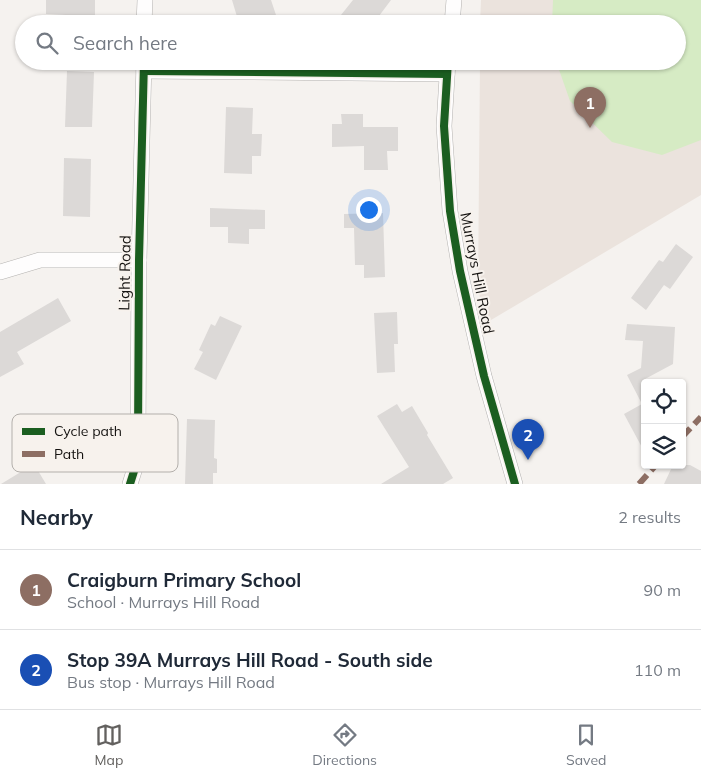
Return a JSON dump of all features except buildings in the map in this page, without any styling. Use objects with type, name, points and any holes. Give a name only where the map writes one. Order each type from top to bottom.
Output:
[{"type":"street","points":[[144,15],[145,0]]},
{"type":"street","points":[[453,15],[454,0]]},
{"type":"street","name":"Light Road","points":[[138,414],[139,260],[144,70]]},
{"type":"street","name":"Murrays Hill Road","points":[[448,70],[444,126],[450,211],[460,271],[484,376],[516,484]]},
{"type":"street","points":[[0,272],[40,260],[139,260]]},
{"type":"street","name":"Light Road","points":[[130,484],[134,472]]},
{"type":"shaded area","points":[[481,0],[701,0],[701,195],[486,323],[478,289],[480,70],[686,70],[686,15],[480,15]]},
{"type":"green space","points":[[553,0],[701,0],[701,140],[662,155],[612,142],[570,101],[559,70],[686,70],[686,15],[552,15]]},
{"type":"marked path","points":[[686,433],[701,417]]},
{"type":"marked path","points":[[639,484],[652,469]]},
{"type":"cycle path","points":[[138,414],[139,260],[144,70]]},
{"type":"cycle path","points":[[447,70],[444,126],[450,211],[460,271],[484,376],[515,484]]},
{"type":"cycle path","points":[[144,71],[447,74]]},
{"type":"cycle path","points":[[130,484],[134,472]]},
{"type":"place","name":"Craigburn Primary School","points":[[590,128]]},
{"type":"place","name":"Stop 39A Murrays Hill Road - South side","points":[[528,460]]}]
